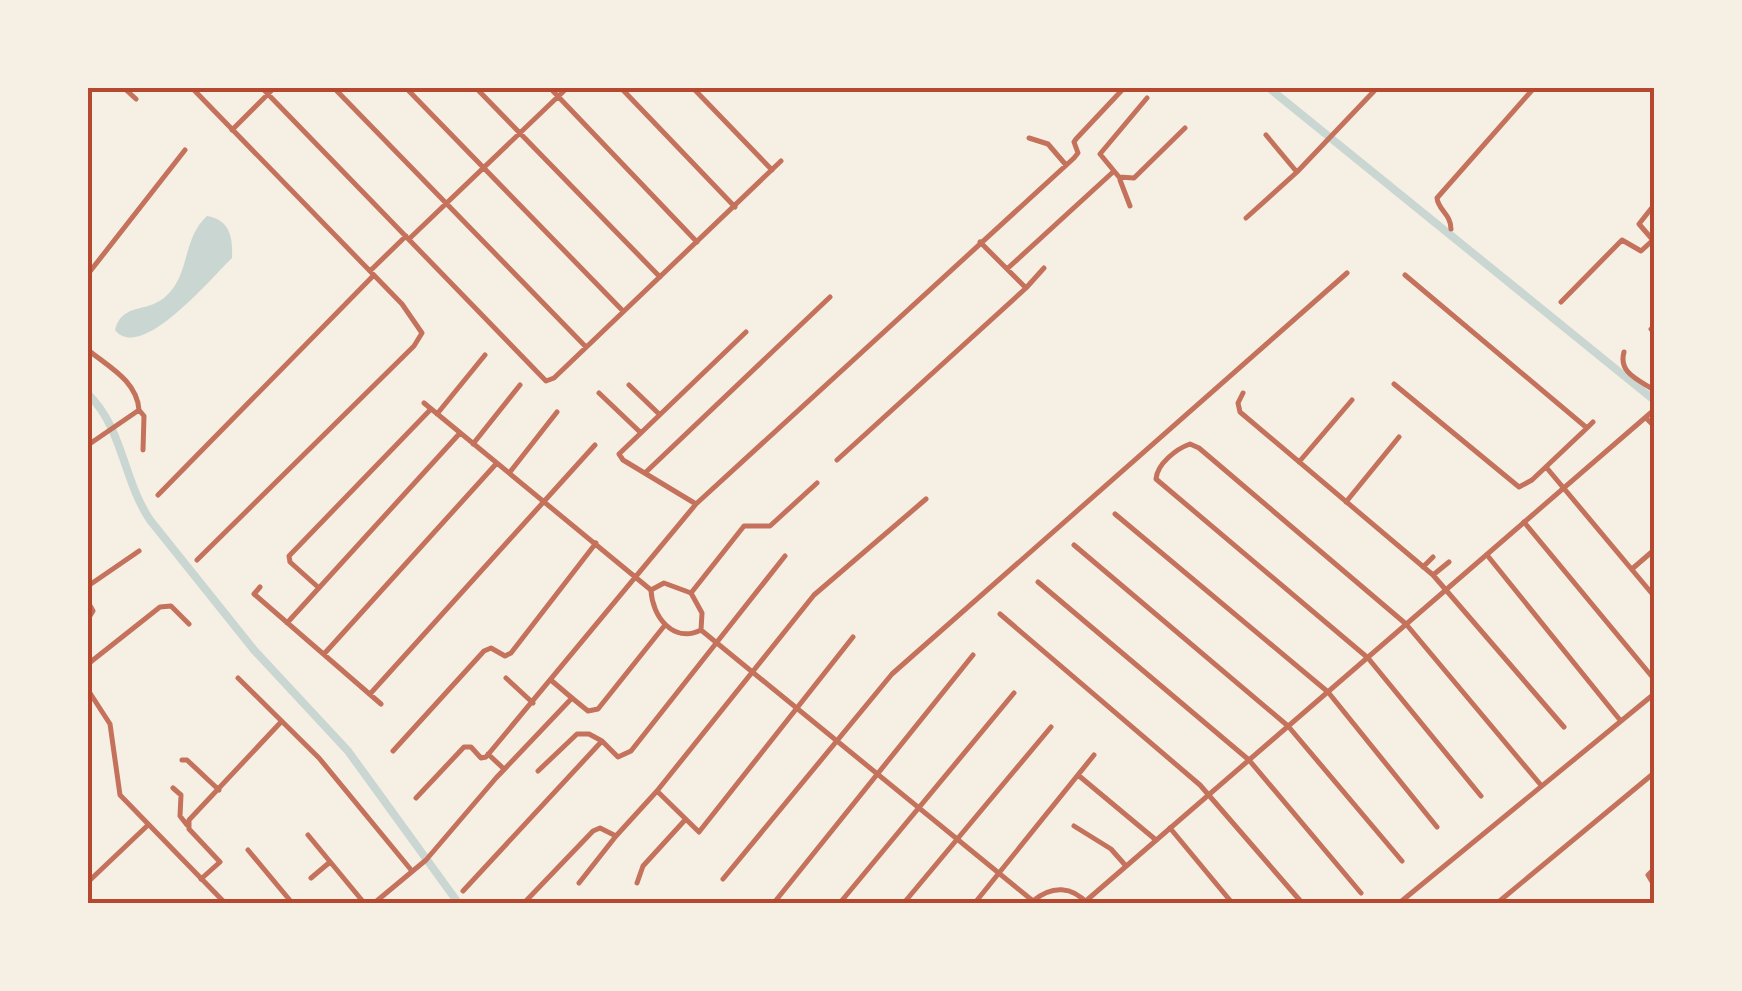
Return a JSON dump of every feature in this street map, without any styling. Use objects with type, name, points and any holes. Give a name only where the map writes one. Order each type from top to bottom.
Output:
[{"type":"street","points":[[124,88],[136,100]]},
{"type":"street","points":[[192,88],[415,318],[422,333],[196,560]]},
{"type":"street","points":[[262,88],[546,381],[554,378],[781,161]]},
{"type":"street","points":[[232,130],[274,88]]},
{"type":"street","points":[[334,88],[586,347]]},
{"type":"street","points":[[406,88],[623,312]]},
{"type":"street","points":[[476,88],[660,277]]},
{"type":"street","points":[[550,88],[698,242]]},
{"type":"street","points":[[158,495],[408,238],[567,88]]},
{"type":"street","points":[[621,88],[735,207]]},
{"type":"street","points":[[693,88],[772,170]]},
{"type":"street","points":[[416,798],[464,746],[481,758],[488,754],[696,504],[1066,165],[1078,153],[1076,138],[1124,88]]},
{"type":"street","points":[[1246,218],[1297,172],[1377,88]]},
{"type":"street","points":[[1451,229],[1450,216],[1437,198],[1534,88]]},
{"type":"street","points":[[1130,206],[1116,175],[1101,158],[1102,149],[1147,98]]},
{"type":"street","points":[[1116,175],[1134,178],[1185,128]]},
{"type":"street","points":[[1266,135],[1297,172]]},
{"type":"street","points":[[1029,138],[1048,144],[1066,165]]},
{"type":"street","points":[[88,274],[184,150]]},
{"type":"street","points":[[1007,269],[1116,175]]},
{"type":"street","points":[[1560,302],[1622,240],[1641,251],[1654,241],[1639,224],[1654,205]]},
{"type":"street","points":[[980,242],[1026,288]]},
{"type":"street","points":[[838,460],[1044,268]]},
{"type":"street","points":[[723,879],[892,674],[1347,273]]},
{"type":"street","points":[[1405,275],[1587,428]]},
{"type":"street","points":[[646,472],[830,297]]},
{"type":"street","points":[[696,504],[619,457],[620,450],[746,332]]},
{"type":"street","points":[[88,350],[128,382],[136,396],[144,416],[143,450]]},
{"type":"street","points":[[1624,352],[1625,370],[1654,390]]},
{"type":"street","points":[[318,588],[290,562],[289,556],[485,355]]},
{"type":"street","points":[[1394,384],[1519,487],[1594,422]]},
{"type":"street","points":[[473,444],[520,385]]},
{"type":"street","points":[[629,385],[659,414]]},
{"type":"street","points":[[1243,393],[1238,404],[1240,412],[1447,589],[1564,728]]},
{"type":"street","points":[[598,394],[640,432]]},
{"type":"street","points":[[1300,462],[1352,400]]},
{"type":"street","points":[[424,403],[651,590],[656,613],[665,625],[686,634],[701,630]]},
{"type":"street","points":[[88,445],[139,410]]},
{"type":"street","points":[[510,473],[557,412]]},
{"type":"street","points":[[701,630],[1033,902],[1052,890],[1064,889],[1088,902],[1650,413],[1654,426]]},
{"type":"street","points":[[287,623],[460,433]]},
{"type":"street","points":[[1346,502],[1399,437]]},
{"type":"street","points":[[370,694],[594,445]]},
{"type":"street","points":[[1481,796],[1368,658],[1160,483],[1156,472],[1170,458],[1185,445],[1199,448],[1406,624],[1540,784]]},
{"type":"street","points":[[324,654],[497,463]]},
{"type":"street","points":[[1546,467],[1654,596]]},
{"type":"street","points":[[692,592],[744,526],[770,526],[817,484]]},
{"type":"street","points":[[579,883],[814,595],[926,499]]},
{"type":"street","points":[[1115,514],[1328,692],[1436,827]]},
{"type":"street","points":[[1524,522],[1654,679]]},
{"type":"street","points":[[393,751],[484,651],[490,648],[504,656],[511,653],[596,544]]},
{"type":"street","points":[[1074,545],[1288,726],[1402,861]]},
{"type":"street","points":[[1632,569],[1654,550]]},
{"type":"street","points":[[88,586],[140,551]]},
{"type":"street","points":[[1486,555],[1620,720]]},
{"type":"street","points":[[538,771],[577,734],[589,734],[618,757],[626,756],[785,556]]},
{"type":"street","points":[[1424,567],[1433,557]]},
{"type":"street","points":[[1433,576],[1449,562]]},
{"type":"street","points":[[1038,582],[1249,760],[1361,894]]},
{"type":"street","points":[[651,590],[672,584],[692,592],[702,613],[701,630]]},
{"type":"street","points":[[260,587],[254,594],[381,704]]},
{"type":"street","points":[[88,602],[93,611],[88,618]]},
{"type":"street","points":[[88,664],[160,607],[172,606],[189,624]]},
{"type":"street","points":[[1000,614],[1209,794],[1303,904]]},
{"type":"street","points":[[552,681],[588,711],[598,709],[665,625]]},
{"type":"street","points":[[656,791],[699,832],[853,637]]},
{"type":"street","points":[[774,904],[973,655]]},
{"type":"street","points":[[238,678],[318,758],[412,871]]},
{"type":"street","points":[[506,678],[533,703]]},
{"type":"street","points":[[88,691],[90,700],[110,724],[120,796],[226,904]]},
{"type":"street","points":[[839,904],[1014,693]]},
{"type":"street","points":[[1398,904],[1654,694]]},
{"type":"street","points":[[373,904],[426,860],[572,698]]},
{"type":"street","points":[[187,825],[281,722]]},
{"type":"street","points":[[903,904],[1051,727]]},
{"type":"street","points":[[463,891],[602,742]]},
{"type":"street","points":[[488,754],[505,770]]},
{"type":"street","points":[[974,904],[1094,755]]},
{"type":"street","points":[[182,760],[188,760],[218,790]]},
{"type":"street","points":[[1496,904],[1654,773]]},
{"type":"street","points":[[1078,776],[1156,840]]},
{"type":"street","points":[[172,788],[181,796],[180,816],[220,862],[201,879]]},
{"type":"street","points":[[636,883],[643,866],[685,820]]},
{"type":"street","points":[[88,882],[148,825]]},
{"type":"street","points":[[1074,826],[1126,866]]},
{"type":"street","points":[[522,904],[593,831],[600,828],[616,836]]},
{"type":"street","points":[[1170,828],[1233,904]]},
{"type":"street","points":[[308,834],[365,904]]},
{"type":"street","points":[[248,850],[293,904]]},
{"type":"street","points":[[311,878],[330,862]]},
{"type":"street","points":[[1654,868],[1648,875],[1654,885]]},
{"type":"street","points":[[1290,904],[1291,892]]},
{"type":"shaded area","points":[[207,216],[221,221],[228,231],[232,258],[158,327],[127,337],[115,330],[123,316],[157,303],[173,289],[193,236]]},
{"type":"waterway","points":[[1269,88],[1654,400]]},
{"type":"waterway","points":[[88,394],[109,422],[150,520],[254,650],[348,751],[459,904]]}]
